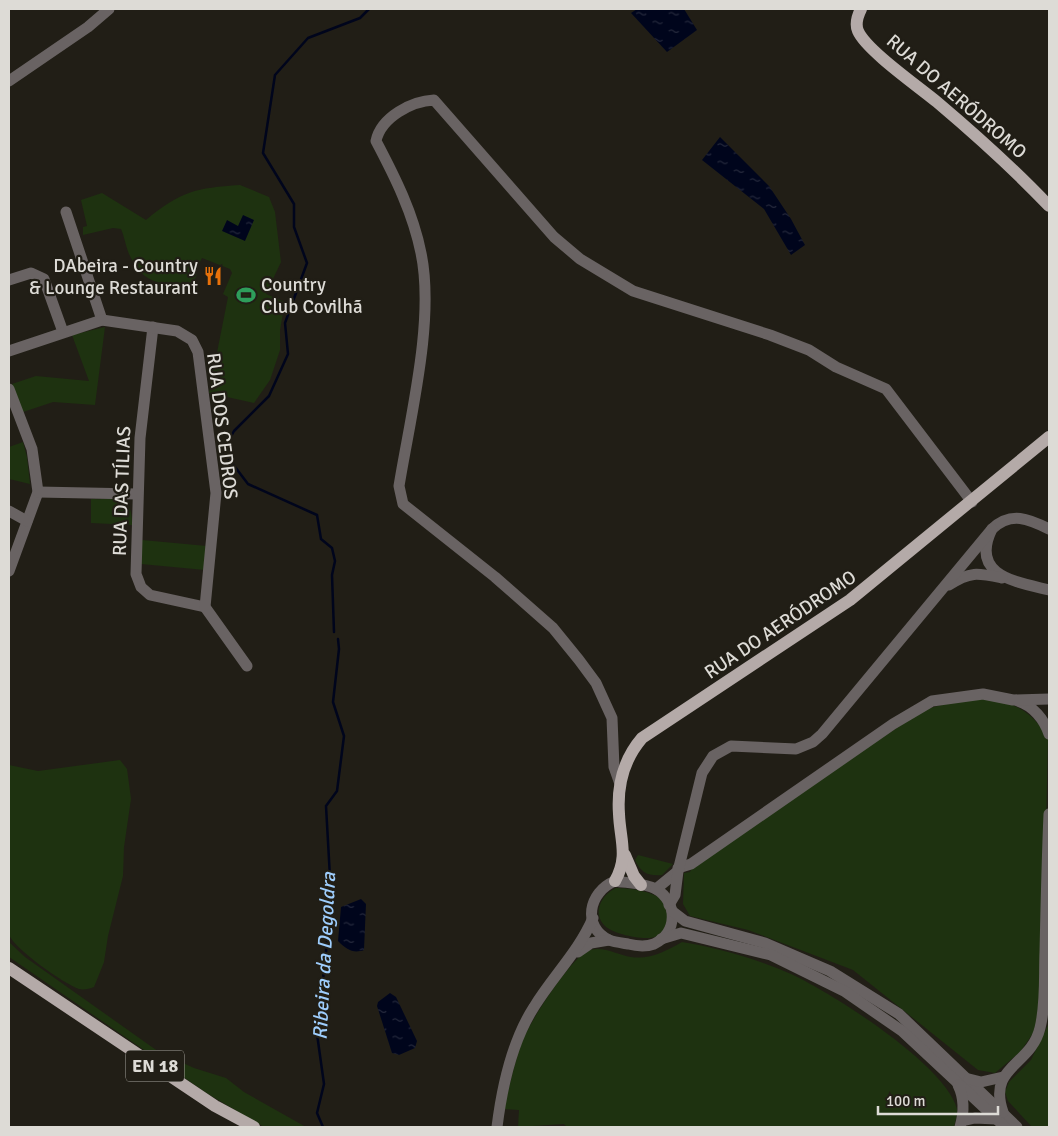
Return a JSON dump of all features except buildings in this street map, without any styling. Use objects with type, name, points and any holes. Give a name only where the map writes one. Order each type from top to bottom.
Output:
[{"type":"main road","name":"RUA DO AERÓDROMO","points":[[861,9],[856,22],[858,31],[865,40],[900,72],[989,146],[1049,206]]},
{"type":"main road","name":"RUA DO AERÓDROMO","points":[[615,881],[623,864],[624,851],[619,815],[620,784],[626,761],[642,738],[850,600],[1049,437]]},
{"type":"main road","points":[[624,851],[634,876],[641,885]]},
{"type":"main road","name":"EN 18","points":[[9,968],[215,1106],[254,1127]]},
{"type":"street","points":[[9,81],[88,27],[109,9]]},
{"type":"street","points":[[620,784],[614,767],[612,718],[596,683],[579,660],[553,628],[495,577],[403,504],[400,496],[399,486],[424,316],[424,282],[421,254],[414,224],[403,194],[376,138],[399,111],[413,104],[434,100],[554,237],[580,259],[633,291],[772,336],[808,350],[836,367],[886,389],[972,502]]},
{"type":"street","points":[[66,212],[102,320]]},
{"type":"street","points":[[9,280],[31,273],[44,279],[63,332]]},
{"type":"street","name":"RUA DOS CEDROS","points":[[9,352],[102,320],[177,331],[188,336],[194,343],[198,352],[216,493],[205,607]]},
{"type":"street","name":"RUA DAS TÍLIAS","points":[[153,328],[142,414],[137,494],[136,574],[141,588],[150,595],[205,607]]},
{"type":"street","points":[[9,389],[32,449],[38,492],[9,570]]},
{"type":"street","points":[[38,492],[137,494]]},
{"type":"street","points":[[9,510],[27,521]]},
{"type":"street","points":[[569,959],[591,943],[609,940],[637,946],[654,944],[673,925],[671,908],[675,895],[678,869],[702,774],[713,756],[731,746],[788,749],[813,742],[822,734],[992,529],[1006,519],[1019,517],[1031,520],[1049,529]]},
{"type":"street","points":[[992,529],[987,543],[988,559],[990,564],[1003,578]]},
{"type":"street","points":[[943,589],[968,574],[978,573],[1049,590]]},
{"type":"street","points":[[205,607],[247,666]]},
{"type":"street","points":[[656,889],[678,869],[691,864],[932,700],[983,694],[1049,706]]},
{"type":"street","points":[[1041,704],[1049,715]]},
{"type":"street","points":[[1041,704],[1043,721],[1049,734]]},
{"type":"street","points":[[1005,1127],[1000,1116],[998,1092],[1003,1077],[1034,1045],[1043,1011],[1049,814]]},
{"type":"street","points":[[609,940],[595,928],[593,918],[592,910],[595,896],[602,886],[615,881],[656,889],[671,908],[685,921],[765,943],[830,971],[899,1014],[962,1081],[961,1124],[975,1118],[1000,1116]]},
{"type":"street","points":[[497,1127],[515,1048],[522,1029],[533,1008],[586,934],[593,918]]},
{"type":"street","points":[[661,939],[681,932],[779,959],[852,997],[902,1031],[962,1081],[1000,1116],[1017,1127]]},
{"type":"street","points":[[962,1081],[981,1082],[1003,1077]]},
{"type":"green space","name":"Country Club Covilhã","points":[[240,185],[269,197],[275,212],[281,262],[266,294],[285,302],[280,330],[280,350],[270,380],[254,403],[209,393],[228,297],[223,294],[232,273],[230,269],[202,258],[200,262],[194,260],[193,262],[198,264],[193,273],[197,274],[194,282],[198,284],[198,289],[161,283],[145,276],[137,268],[129,255],[121,229],[113,228],[83,235],[83,227],[87,226],[81,200],[102,193],[146,220],[169,203],[190,193]]},
{"type":"green space","points":[[105,327],[95,405],[53,402],[23,412],[12,384],[36,376],[89,381],[72,335]]},
{"type":"green space","points":[[23,442],[30,484],[9,479],[9,447]]},
{"type":"green space","points":[[91,499],[115,499],[126,503],[132,515],[132,525],[91,523]]},
{"type":"green space","points":[[142,540],[207,546],[205,570],[141,564]]},
{"type":"green space","points":[[969,698],[995,701],[1014,706],[1031,717],[1048,737],[1043,962],[1036,1029],[1020,1052],[995,1073],[978,1070],[853,970],[748,930],[690,916],[683,904],[684,873],[690,872],[695,860],[926,709]]},
{"type":"green space","points":[[120,760],[127,769],[131,799],[124,847],[123,876],[108,936],[104,962],[94,987],[79,989],[63,980],[20,949],[9,935],[9,765],[38,771]]},
{"type":"green space","points":[[638,855],[673,864],[662,875],[649,874],[642,871],[637,864],[635,860]]},
{"type":"green space","points":[[616,888],[641,891],[660,898],[666,907],[668,925],[663,931],[652,938],[638,938],[609,929],[601,921],[599,910],[602,900]]},
{"type":"green space","points":[[9,942],[25,957],[159,1052],[194,1068],[226,1078],[244,1092],[306,1127],[264,1127],[208,1094],[9,957]]},
{"type":"green space","points":[[682,942],[738,955],[791,974],[859,1013],[910,1052],[932,1072],[948,1091],[957,1109],[954,1127],[567,1127],[564,1124],[518,1127],[519,1110],[503,1109],[519,1050],[526,1033],[562,976],[582,955],[590,950],[600,949],[638,958],[651,956]]},
{"type":"green space","points":[[1048,1025],[1049,1127],[1032,1127],[1008,1101],[1005,1092],[1009,1082],[1031,1060]]},
{"type":"water","points":[[637,9],[684,9],[697,30],[667,52],[631,13]]},
{"type":"water","points":[[720,137],[769,186],[791,219],[805,245],[791,255],[764,209],[702,160]]},
{"type":"water","points":[[243,215],[254,220],[245,241],[222,231],[227,220],[238,226]]},
{"type":"water","points":[[361,899],[366,904],[364,950],[353,951],[338,941],[341,907]]},
{"type":"water","points":[[390,993],[396,997],[417,1041],[415,1048],[399,1055],[392,1053],[377,1006],[378,1002]]},
{"type":"waterway","name":"Ribeira da Degoldra","points":[[334,632],[332,575],[335,561],[332,548],[321,539],[317,515],[248,484],[223,451],[234,431],[269,396],[288,354],[285,323],[307,263],[294,227],[294,204],[263,153],[275,75],[308,38],[360,18],[369,9]]},
{"type":"waterway","name":"Ribeira da Degoldra","points":[[323,1127],[317,1113],[324,1084],[317,1034],[327,942],[325,923],[331,895],[326,806],[337,791],[344,736],[333,702],[339,649],[338,639]]},
{"type":"place","name":"DAbeira - Country & Lounge Restaurant","points":[[213,276]]},
{"type":"place","name":"Country Club Covilhã","points":[[246,295]]}]
